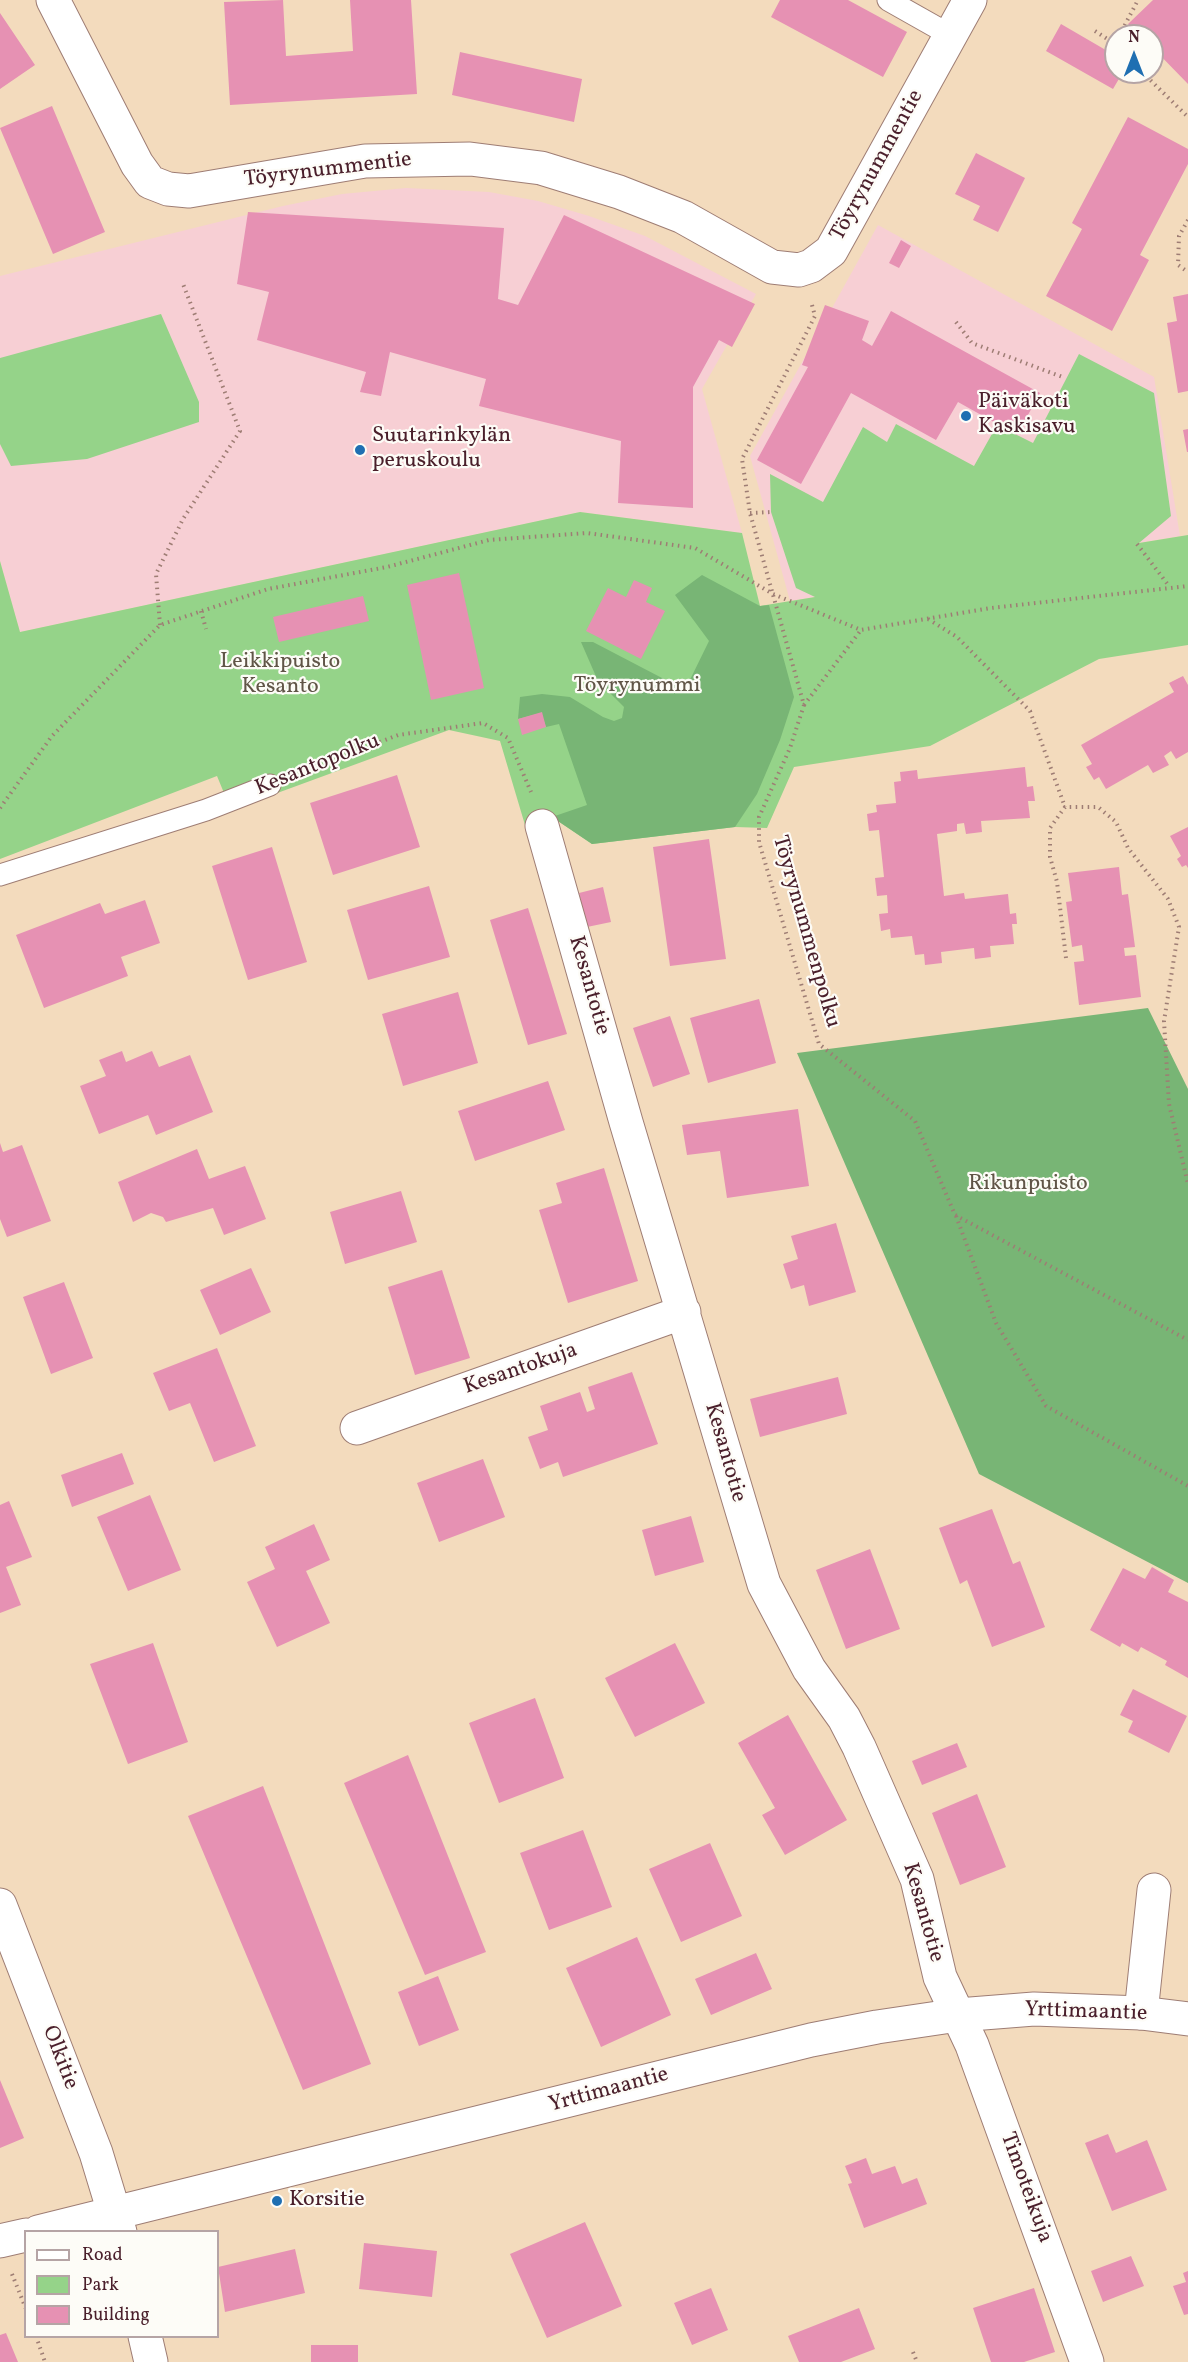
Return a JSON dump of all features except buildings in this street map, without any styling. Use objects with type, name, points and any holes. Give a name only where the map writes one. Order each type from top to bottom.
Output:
[{"type":"street","name":"Töyrynummentie","points":[[53,0],[137,164],[150,182],[168,189],[189,191],[365,161],[470,159],[541,168],[619,192],[683,217],[772,267],[799,270],[811,266],[831,251],[970,0]]},
{"type":"street","name":"Kesantotie","points":[[542,826],[626,1122],[764,1584],[808,1669],[844,1718],[859,1747],[917,1879],[940,1977],[958,2015]]},
{"type":"street","name":"Kesantokuja","points":[[357,1428],[684,1312]]},
{"type":"street","points":[[1142,2013],[1154,1890]]},
{"type":"street","name":"Olkitie","points":[[0,1905],[96,2153],[117,2222]]},
{"type":"street","name":"Yrttimaantie","points":[[54,2230],[117,2222],[811,2040],[958,2015],[1034,2009],[1142,2013],[1188,2019]]},
{"type":"street","name":"Timoteikuja","points":[[958,2015],[972,2045],[1087,2362]]},
{"type":"street","points":[[5,2254],[24,2237]]},
{"type":"street","points":[[145,2338],[151,2362]]},
{"type":"lane","points":[[888,0],[950,35]]},
{"type":"lane","name":"Kesantopolku","points":[[0,875],[207,810],[270,785]]},
{"type":"path","points":[[1125,24],[1138,0]]},
{"type":"path","points":[[1095,31],[1104,36]]},
{"type":"path","points":[[1154,84],[1188,117]]},
{"type":"path","points":[[1188,220],[1179,236],[1178,266],[1188,272]]},
{"type":"path","points":[[799,270],[815,316],[742,459],[750,513],[804,705]]},
{"type":"path","points":[[160,625],[156,574],[183,519],[240,431],[183,284]]},
{"type":"path","points":[[956,322],[972,343],[1065,378]]},
{"type":"path","points":[[750,513],[771,512]]},
{"type":"path","points":[[0,808],[52,736],[160,625],[268,589],[387,567],[489,540],[587,532],[695,548],[773,594],[861,630],[991,608],[1169,586],[1188,586]]},
{"type":"path","points":[[1137,544],[1169,586]]},
{"type":"path","points":[[201,611],[206,629]]},
{"type":"path","points":[[928,619],[957,637],[1030,711],[1065,807]]},
{"type":"path","points":[[804,705],[861,630]]},
{"type":"path","name":"Töyrynummenpolku","points":[[804,705],[790,748],[759,817],[759,842],[819,1044],[915,1121],[955,1215],[996,1323],[1046,1406],[1188,1486]]},
{"type":"path","name":"Kesantopolku","points":[[270,785],[398,735],[483,723],[508,738],[528,779],[542,826]]},
{"type":"path","points":[[1065,807],[1050,828],[1050,857],[1057,882],[1066,958]]},
{"type":"path","points":[[1065,807],[1098,807],[1116,822],[1128,848],[1168,899],[1179,927],[1164,1021],[1169,1104],[1188,1184]]},
{"type":"path","points":[[955,1215],[1188,1340]]},
{"type":"path","points":[[5,2254],[24,2304]]},
{"type":"path","points":[[36,2338],[45,2362]]},
{"type":"path","points":[[913,2352],[917,2362]]},
{"type":"shaded area","name":"Suutarinkylän peruskoulu","points":[[406,188],[489,192],[538,201],[589,216],[645,236],[756,294],[702,389],[742,533],[580,512],[20,632],[0,561],[0,276],[283,206],[342,194]]},
{"type":"shaded area","name":"Päiväkoti Kaskisavu","points":[[878,225],[1154,377],[1180,536],[790,601],[750,456]]},
{"type":"green space","points":[[161,314],[199,402],[199,422],[87,459],[11,466],[0,444],[0,358]]},
{"type":"green space","name":"Töyrynummi","points":[[1079,354],[1154,393],[1171,516],[1139,543],[1188,535],[1188,645],[1099,659],[930,746],[794,767],[767,828],[735,827],[592,844],[552,817],[525,825],[500,741],[449,730],[231,810],[217,776],[0,859],[0,561],[20,632],[580,512],[742,533],[760,606],[815,597],[796,588],[771,512],[770,474],[823,502],[863,427],[887,442],[896,424],[974,466],[997,425],[1033,443]]},
{"type":"green space","points":[[702,575],[760,606],[769,605],[794,697],[780,740],[757,794],[735,827],[592,844],[552,817],[587,805],[559,724],[546,727],[541,713],[518,719],[520,697],[542,694],[570,697],[603,717],[614,721],[622,718],[624,707],[598,681],[581,642],[593,642],[685,690],[709,641],[675,595]]},
{"type":"green space","name":"Rikunpuisto","points":[[1148,1008],[1188,1089],[1188,1583],[979,1474],[797,1053]]},
{"type":"place","name":"Päiväkoti Kaskisavu","points":[[966,416]]},
{"type":"place","name":"Suutarinkylän peruskoulu","points":[[360,450]]},
{"type":"place","name":"Korsitie","points":[[277,2201]]},
{"type":"park label","name":"Leikkipuisto Kesanto","points":[[280,676]]}]
